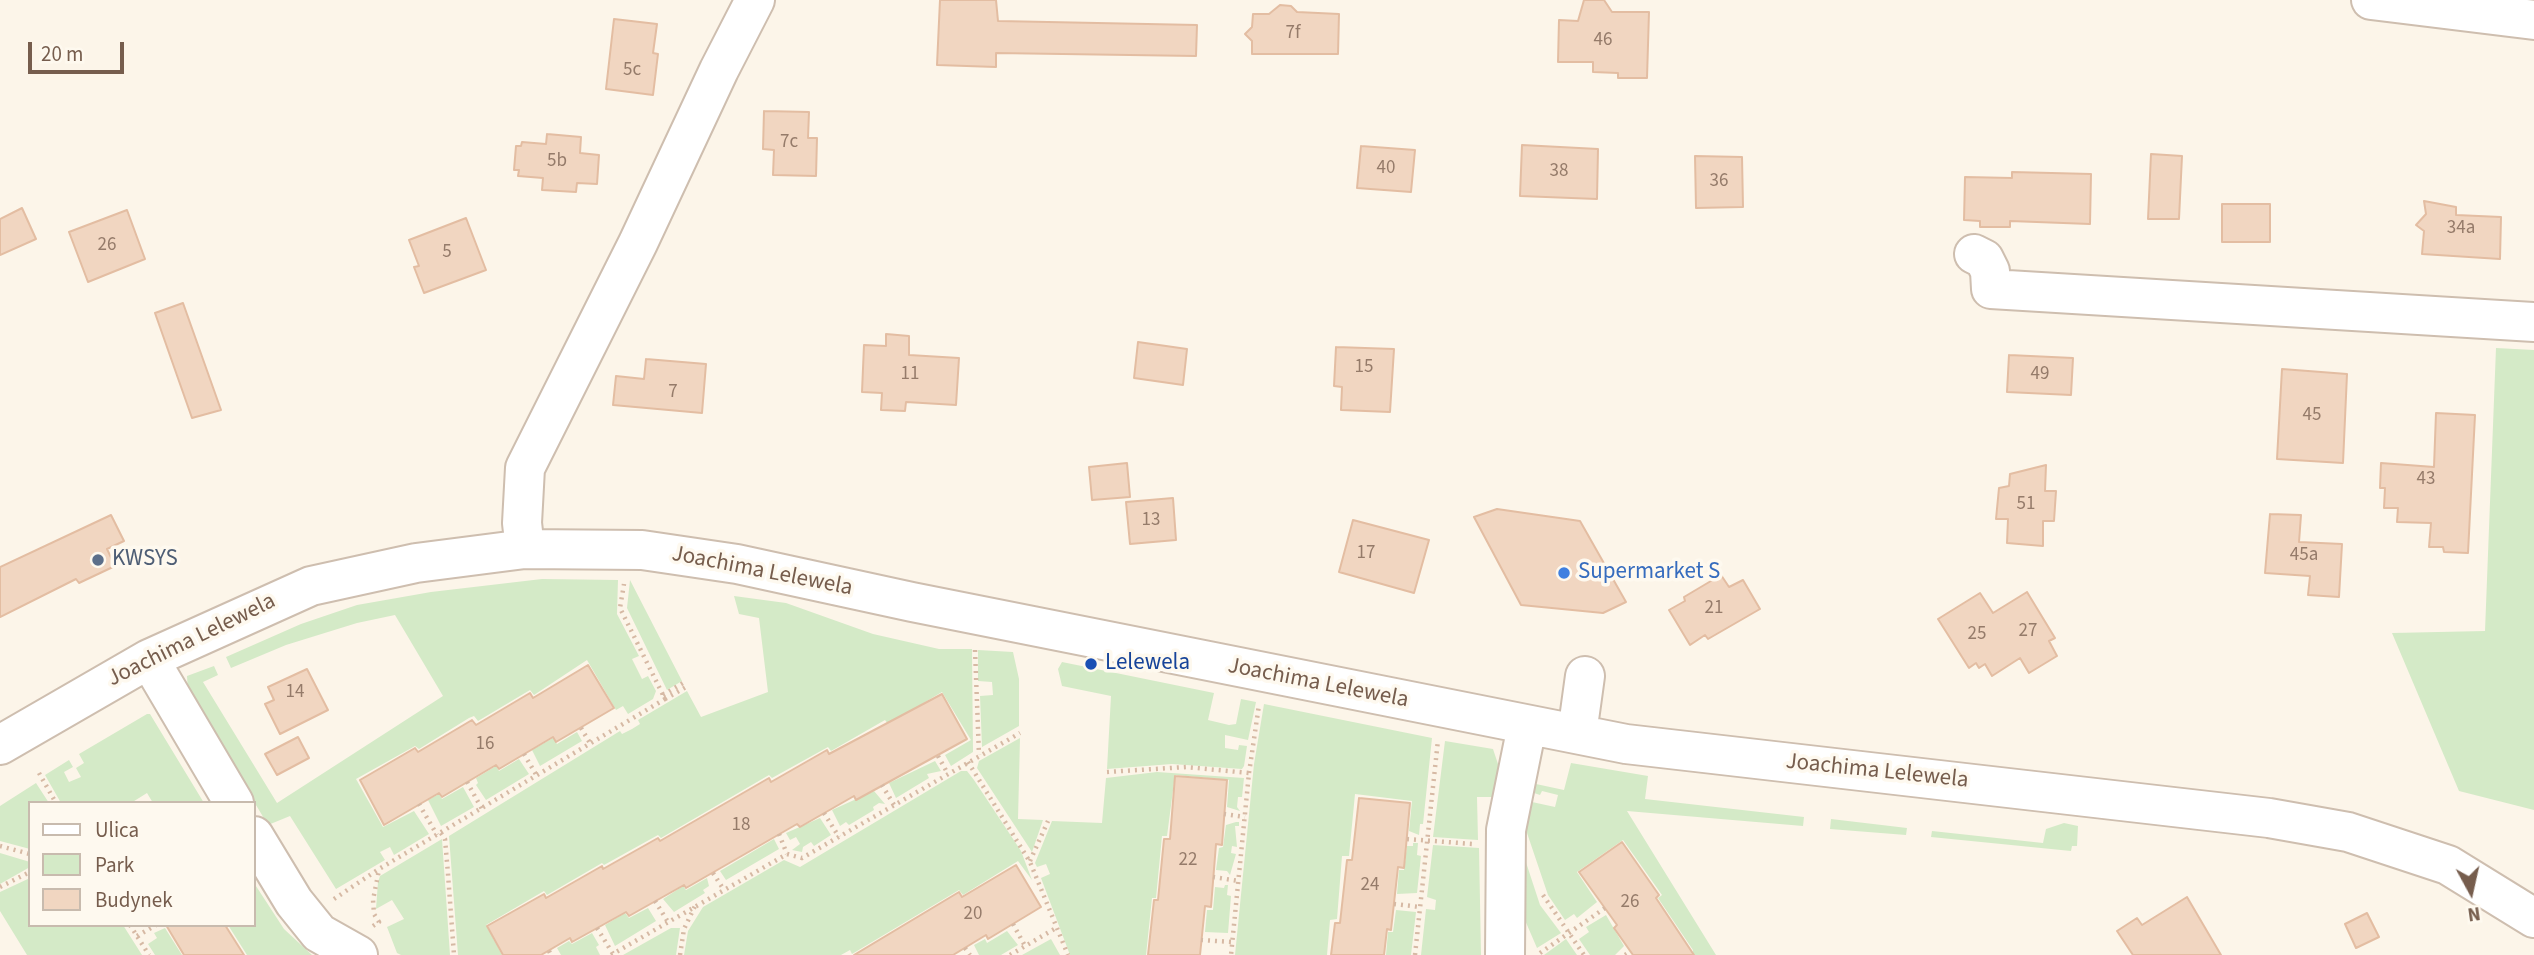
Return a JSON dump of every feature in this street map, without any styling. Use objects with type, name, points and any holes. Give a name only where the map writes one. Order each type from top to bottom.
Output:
[{"type":"street","points":[[525,548],[522,523],[525,468],[638,243],[719,69],[755,0]]},
{"type":"street","points":[[2371,0],[2534,20]]},
{"type":"street","points":[[1974,254],[1984,259],[1990,271],[1991,289],[2534,322]]},
{"type":"street","name":"Joachima Lelewela","points":[[0,745],[149,659],[311,586],[416,563],[525,548],[642,550],[737,564],[1626,744],[2117,799],[2269,818],[2348,832],[2448,865],[2534,918]]},
{"type":"street","points":[[149,659],[233,801]]},
{"type":"street","points":[[1577,734],[1585,676]]},
{"type":"street","points":[[1522,954],[1506,830],[1527,726]]},
{"type":"street","points":[[256,839],[294,902],[319,933],[363,942]]},
{"type":"path","points":[[625,573],[620,608],[664,697]]},
{"type":"path","points":[[975,645],[979,754]]},
{"type":"path","points":[[328,903],[379,869],[684,685]]},
{"type":"path","points":[[1231,955],[1249,773],[1260,696]]},
{"type":"path","points":[[581,727],[590,743]]},
{"type":"path","points":[[1415,955],[1438,732]]},
{"type":"path","points":[[597,928],[612,954],[787,854],[802,858],[979,754],[1020,733]]},
{"type":"path","points":[[524,754],[537,776]]},
{"type":"path","points":[[938,757],[948,774]]},
{"type":"path","points":[[968,762],[1030,862],[1068,955]]},
{"type":"path","points":[[1107,772],[1186,767],[1249,773]]},
{"type":"path","points":[[39,773],[55,801]]},
{"type":"path","points":[[467,782],[482,809]]},
{"type":"path","points":[[882,785],[894,805]]},
{"type":"path","points":[[419,804],[439,834],[447,862],[454,955]]},
{"type":"path","points":[[824,813],[839,837]]},
{"type":"path","points":[[1224,814],[1245,817]]},
{"type":"path","points":[[1030,862],[1048,821]]},
{"type":"path","points":[[779,834],[787,854]]},
{"type":"path","points":[[1407,839],[1506,845]]},
{"type":"path","points":[[0,846],[28,853]]},
{"type":"path","points":[[363,942],[379,922],[374,914],[373,900],[379,869]]},
{"type":"path","points":[[0,887],[28,873]]},
{"type":"path","points":[[713,873],[724,890]]},
{"type":"path","points":[[1213,877],[1239,881]]},
{"type":"path","points":[[1539,885],[1544,898],[1584,955]]},
{"type":"path","points":[[655,901],[668,922]]},
{"type":"path","points":[[1394,905],[1420,907]]},
{"type":"path","points":[[680,955],[684,929],[695,906]]},
{"type":"path","points":[[1522,954],[1568,933],[1605,908]]},
{"type":"path","points":[[1013,924],[1025,946]]},
{"type":"path","points":[[131,927],[149,955]]},
{"type":"path","points":[[137,936],[153,927]]},
{"type":"path","points":[[1010,955],[1056,928]]},
{"type":"path","points":[[1201,940],[1232,942]]},
{"type":"path","points":[[965,948],[970,955]]},
{"type":"green space","points":[[2496,348],[2534,350],[2534,810],[2459,791],[2392,633],[2485,631]]},
{"type":"green space","points":[[542,579],[618,580],[617,614],[639,656],[632,659],[642,679],[648,676],[656,691],[653,699],[628,714],[623,706],[616,710],[587,660],[534,695],[530,690],[478,721],[474,716],[469,718],[419,749],[415,746],[356,779],[383,827],[414,811],[429,834],[394,855],[390,847],[380,852],[385,860],[336,889],[290,816],[268,825],[188,692],[187,676],[214,666],[218,675],[203,682],[277,803],[443,696],[395,615],[357,623],[286,645],[231,668],[226,657],[301,624],[357,605],[431,592]]},
{"type":"green space","points":[[630,580],[682,681],[667,690],[627,608]]},
{"type":"green space","points":[[734,596],[786,603],[873,634],[939,649],[972,649],[973,752],[951,766],[945,755],[971,740],[942,692],[888,724],[885,720],[831,751],[828,747],[772,778],[769,775],[661,838],[658,835],[604,865],[602,863],[547,895],[544,891],[486,925],[502,955],[458,955],[449,836],[620,731],[622,734],[632,729],[640,724],[638,720],[687,691],[701,717],[768,692],[759,618],[739,614]]},
{"type":"green space","points":[[978,650],[1013,652],[1019,679],[1019,726],[982,747],[980,696],[993,695],[992,682],[978,681]]},
{"type":"green space","points":[[1062,662],[1214,693],[1208,720],[1229,725],[1236,724],[1241,699],[1256,702],[1248,740],[1225,735],[1225,748],[1238,750],[1239,745],[1247,746],[1244,766],[1242,769],[1172,764],[1107,769],[1111,696],[1062,686],[1058,669]]},
{"type":"green space","points":[[1264,704],[1432,738],[1423,824],[1420,824],[1419,835],[1409,831],[1412,801],[1355,794],[1349,856],[1342,856],[1337,919],[1330,920],[1327,955],[1235,955],[1254,764]]},
{"type":"green space","points":[[150,714],[203,801],[152,801],[147,793],[134,801],[60,801],[45,775],[69,760],[73,767],[64,772],[69,782],[81,777],[76,768],[84,763],[79,754]]},
{"type":"green space","points":[[577,732],[582,741],[540,766],[532,750],[553,738],[557,744]]},
{"type":"green space","points":[[1020,738],[1018,819],[1043,820],[1032,852],[977,768],[979,761]]},
{"type":"green space","points":[[1445,741],[1493,749],[1504,782],[1502,797],[1477,797],[1478,840],[1433,837]]},
{"type":"green space","points":[[519,759],[529,774],[486,800],[476,785],[476,778],[496,766],[499,771]]},
{"type":"green space","points":[[935,761],[941,771],[927,774],[929,778],[896,798],[889,783]]},
{"type":"green space","points":[[1571,763],[1648,776],[1645,799],[1804,817],[1803,826],[1627,811],[1716,955],[1693,955],[1693,950],[1658,898],[1662,895],[1623,840],[1577,872],[1597,902],[1577,918],[1574,914],[1565,920],[1548,895],[1526,830],[1532,802],[1555,807],[1558,795],[1542,791],[1540,795],[1534,793],[1536,784],[1564,790]]},
{"type":"green space","points":[[961,771],[967,771],[974,780],[1021,851],[1032,880],[1018,861],[963,895],[959,890],[852,954],[850,950],[841,955],[684,955],[688,931],[703,907],[784,860],[800,867]]},
{"type":"green space","points":[[1157,772],[1244,778],[1242,797],[1238,797],[1237,807],[1240,811],[1227,807],[1229,780],[1175,775],[1167,836],[1162,836],[1156,898],[1152,898],[1146,955],[1070,955],[1041,878],[1050,874],[1046,864],[1037,867],[1035,863],[1052,821],[1102,823],[1106,778]]},
{"type":"green space","points":[[36,783],[48,801],[28,801],[28,848],[0,841],[0,806]]},
{"type":"green space","points":[[463,787],[474,807],[441,826],[428,800],[439,794],[442,799]]},
{"type":"green space","points":[[874,791],[885,804],[879,803],[873,807],[874,810],[849,825],[846,822],[840,826],[832,810]]},
{"type":"green space","points":[[820,818],[831,835],[814,846],[811,842],[803,847],[802,852],[792,850],[800,844],[796,837],[790,840],[786,833]]},
{"type":"green space","points":[[1831,819],[1907,828],[1906,835],[1830,829]]},
{"type":"green space","points":[[1239,822],[1239,826],[1235,826],[1237,847],[1232,846],[1231,853],[1236,854],[1230,875],[1227,871],[1216,870],[1226,825]]},
{"type":"green space","points":[[2064,823],[2078,826],[2077,846],[2072,846],[2071,851],[1931,837],[1932,831],[2043,843],[2046,829]]},
{"type":"green space","points":[[1518,838],[1540,905],[1561,933],[1537,948],[1515,897]]},
{"type":"green space","points":[[442,839],[450,955],[401,955],[397,953],[387,927],[404,919],[392,900],[376,909],[380,876]]},
{"type":"green space","points":[[774,839],[779,849],[726,880],[720,871]]},
{"type":"green space","points":[[1413,843],[1418,843],[1417,855],[1421,856],[1417,893],[1397,894],[1399,870],[1404,870],[1407,846],[1413,846]]},
{"type":"green space","points":[[1433,845],[1479,848],[1481,955],[1421,955],[1426,909],[1435,910],[1436,900],[1427,897]]},
{"type":"green space","points":[[0,853],[28,861],[28,868],[0,884]]},
{"type":"green space","points":[[707,878],[709,886],[703,890],[705,893],[674,912],[663,899],[683,886],[686,890]]},
{"type":"green space","points":[[28,879],[28,927],[124,927],[142,955],[27,955],[0,911],[0,892]]},
{"type":"green space","points":[[1228,885],[1227,895],[1231,896],[1228,933],[1205,932],[1207,910],[1213,910],[1215,887],[1224,888]]},
{"type":"green space","points":[[256,886],[284,929],[312,955],[247,955],[229,927],[256,927]]},
{"type":"green space","points":[[648,908],[656,921],[615,946],[605,925],[625,913],[629,918]]},
{"type":"green space","points":[[1396,910],[1416,912],[1411,955],[1386,955],[1388,932],[1393,932]]},
{"type":"green space","points":[[1606,915],[1624,946],[1615,955],[1590,955],[1579,939],[1589,932],[1586,927]]},
{"type":"green space","points":[[165,928],[182,955],[155,955],[148,944],[157,938],[154,933]]},
{"type":"green space","points":[[671,928],[680,928],[676,955],[623,955]]},
{"type":"green space","points":[[1007,931],[1018,945],[1001,955],[979,955],[974,945],[985,939],[987,943]]},
{"type":"green space","points":[[592,933],[599,945],[596,947],[600,955],[561,955],[557,948],[569,941],[572,944]]},
{"type":"green space","points":[[1051,939],[1060,955],[1022,955]]},
{"type":"green space","points":[[1566,939],[1577,955],[1544,955]]},
{"type":"building","points":[[940,0],[996,0],[998,21],[1197,25],[1196,56],[996,53],[996,67],[937,65]]},
{"type":"building","points":[[1584,0],[1604,0],[1612,12],[1649,12],[1647,78],[1618,78],[1618,73],[1593,72],[1593,62],[1558,62],[1559,20],[1578,21]]},
{"type":"building","points":[[1280,5],[1291,6],[1297,12],[1339,14],[1338,54],[1252,54],[1252,41],[1245,34],[1252,27],[1253,14],[1269,14]]},
{"type":"building","points":[[614,19],[657,24],[653,53],[658,54],[653,95],[606,89]]},
{"type":"building","points":[[764,111],[809,112],[808,138],[817,138],[816,176],[773,175],[774,150],[763,149]]},
{"type":"building","points":[[547,134],[581,137],[580,153],[599,155],[597,184],[577,183],[576,192],[542,190],[543,178],[518,176],[519,170],[514,170],[516,146],[521,146],[522,142],[546,144]]},
{"type":"building","points":[[1522,145],[1598,149],[1597,199],[1520,196]]},
{"type":"building","points":[[1361,146],[1415,150],[1411,192],[1357,188]]},
{"type":"building","points":[[2151,154],[2182,156],[2179,219],[2148,219]]},
{"type":"building","points":[[1695,156],[1742,157],[1743,207],[1696,208]]},
{"type":"building","points":[[2012,172],[2091,174],[2090,224],[2010,221],[2010,227],[1980,227],[1980,221],[1964,220],[1965,177],[2012,178]]},
{"type":"building","points":[[2424,201],[2456,207],[2456,215],[2501,217],[2500,259],[2422,254],[2424,231],[2416,225],[2426,214]]},
{"type":"building","points":[[2222,204],[2270,204],[2270,242],[2222,242]]},
{"type":"building","points":[[22,208],[36,239],[0,255],[0,219]]},
{"type":"building","points":[[127,210],[145,259],[88,282],[69,232]]},
{"type":"building","points":[[466,218],[486,270],[424,293],[414,267],[419,266],[409,240]]},
{"type":"building","points":[[183,303],[221,410],[192,418],[155,313]]},
{"type":"building","points":[[886,334],[909,336],[909,355],[959,358],[956,405],[906,402],[905,411],[881,410],[882,393],[862,392],[864,345],[886,346]]},
{"type":"building","points":[[1138,342],[1187,349],[1183,385],[1134,378]]},
{"type":"building","points":[[1336,347],[1394,349],[1390,412],[1341,410],[1342,387],[1334,386]]},
{"type":"building","points":[[2009,355],[2073,358],[2071,395],[2007,392]]},
{"type":"building","points":[[646,359],[706,364],[702,413],[613,405],[616,376],[644,379]]},
{"type":"building","points":[[2282,369],[2347,374],[2343,463],[2277,459]]},
{"type":"building","points":[[2436,413],[2475,415],[2468,553],[2444,552],[2443,547],[2429,547],[2431,523],[2397,522],[2398,508],[2384,508],[2385,488],[2380,488],[2381,463],[2434,467]]},
{"type":"building","points":[[1127,463],[1130,497],[1092,500],[1089,467]]},
{"type":"building","points":[[2046,465],[2045,491],[2056,491],[2054,521],[2043,521],[2043,546],[2007,543],[2008,519],[1996,519],[1999,488],[2009,486],[2010,474]]},
{"type":"building","points":[[1173,498],[1176,540],[1130,544],[1126,502]]},
{"type":"building","points":[[1497,509],[1580,521],[1626,602],[1603,613],[1521,605],[1474,517]]},
{"type":"building","points":[[2270,514],[2301,515],[2299,542],[2342,544],[2339,597],[2308,595],[2310,576],[2265,573]]},
{"type":"building","points":[[111,515],[124,541],[107,549],[115,566],[79,583],[76,579],[0,617],[0,567]]},
{"type":"building","points":[[1353,520],[1429,540],[1414,593],[1339,572]]},
{"type":"building","points":[[1721,575],[1729,587],[1743,580],[1760,609],[1708,639],[1705,635],[1690,645],[1669,610],[1685,601],[1684,597]]},
{"type":"building","points":[[2027,592],[2055,638],[2049,641],[2057,656],[2029,673],[2020,658],[1992,676],[1985,664],[1979,668],[1976,663],[1969,668],[1938,619],[1980,593],[1993,613]]},
{"type":"building","points":[[588,665],[614,708],[556,742],[553,737],[499,769],[496,765],[442,797],[439,793],[384,825],[360,780],[415,748],[418,752],[472,720],[476,725],[530,693],[533,698]]},
{"type":"building","points":[[307,669],[328,710],[280,734],[265,704],[274,700],[268,687]]},
{"type":"building","points":[[942,694],[967,739],[856,800],[854,796],[800,827],[797,824],[686,888],[684,885],[629,916],[626,912],[572,942],[570,938],[541,955],[503,955],[487,926],[544,894],[546,898],[658,838],[660,841],[769,778],[771,782],[827,750],[829,754]]},
{"type":"building","points":[[298,737],[309,758],[277,775],[265,754]]},
{"type":"building","points":[[1175,776],[1227,780],[1222,845],[1216,844],[1211,907],[1205,906],[1200,955],[1148,955],[1154,900],[1158,900],[1164,839],[1170,839]]},
{"type":"building","points":[[1359,798],[1410,803],[1404,868],[1398,867],[1391,930],[1387,929],[1384,955],[1331,955],[1335,923],[1340,923],[1347,860],[1352,860]]},
{"type":"building","points":[[1622,842],[1659,895],[1656,898],[1694,955],[1633,955],[1614,928],[1617,925],[1579,872]]},
{"type":"building","points":[[1016,865],[1041,907],[988,939],[986,935],[953,955],[854,955],[959,892],[962,897]]},
{"type":"building","points":[[2187,897],[2221,955],[2133,955],[2117,931],[2137,918],[2142,925]]},
{"type":"building","points":[[2367,913],[2379,937],[2356,948],[2345,924]]},
{"type":"building","points":[[167,927],[226,927],[244,955],[184,955]]},
{"type":"place","name":"KWSYS","points":[[98,560]]},
{"type":"place","name":"Supermarket S","points":[[1564,573]]},
{"type":"place","name":"Lelewela","points":[[1091,664]]}]
